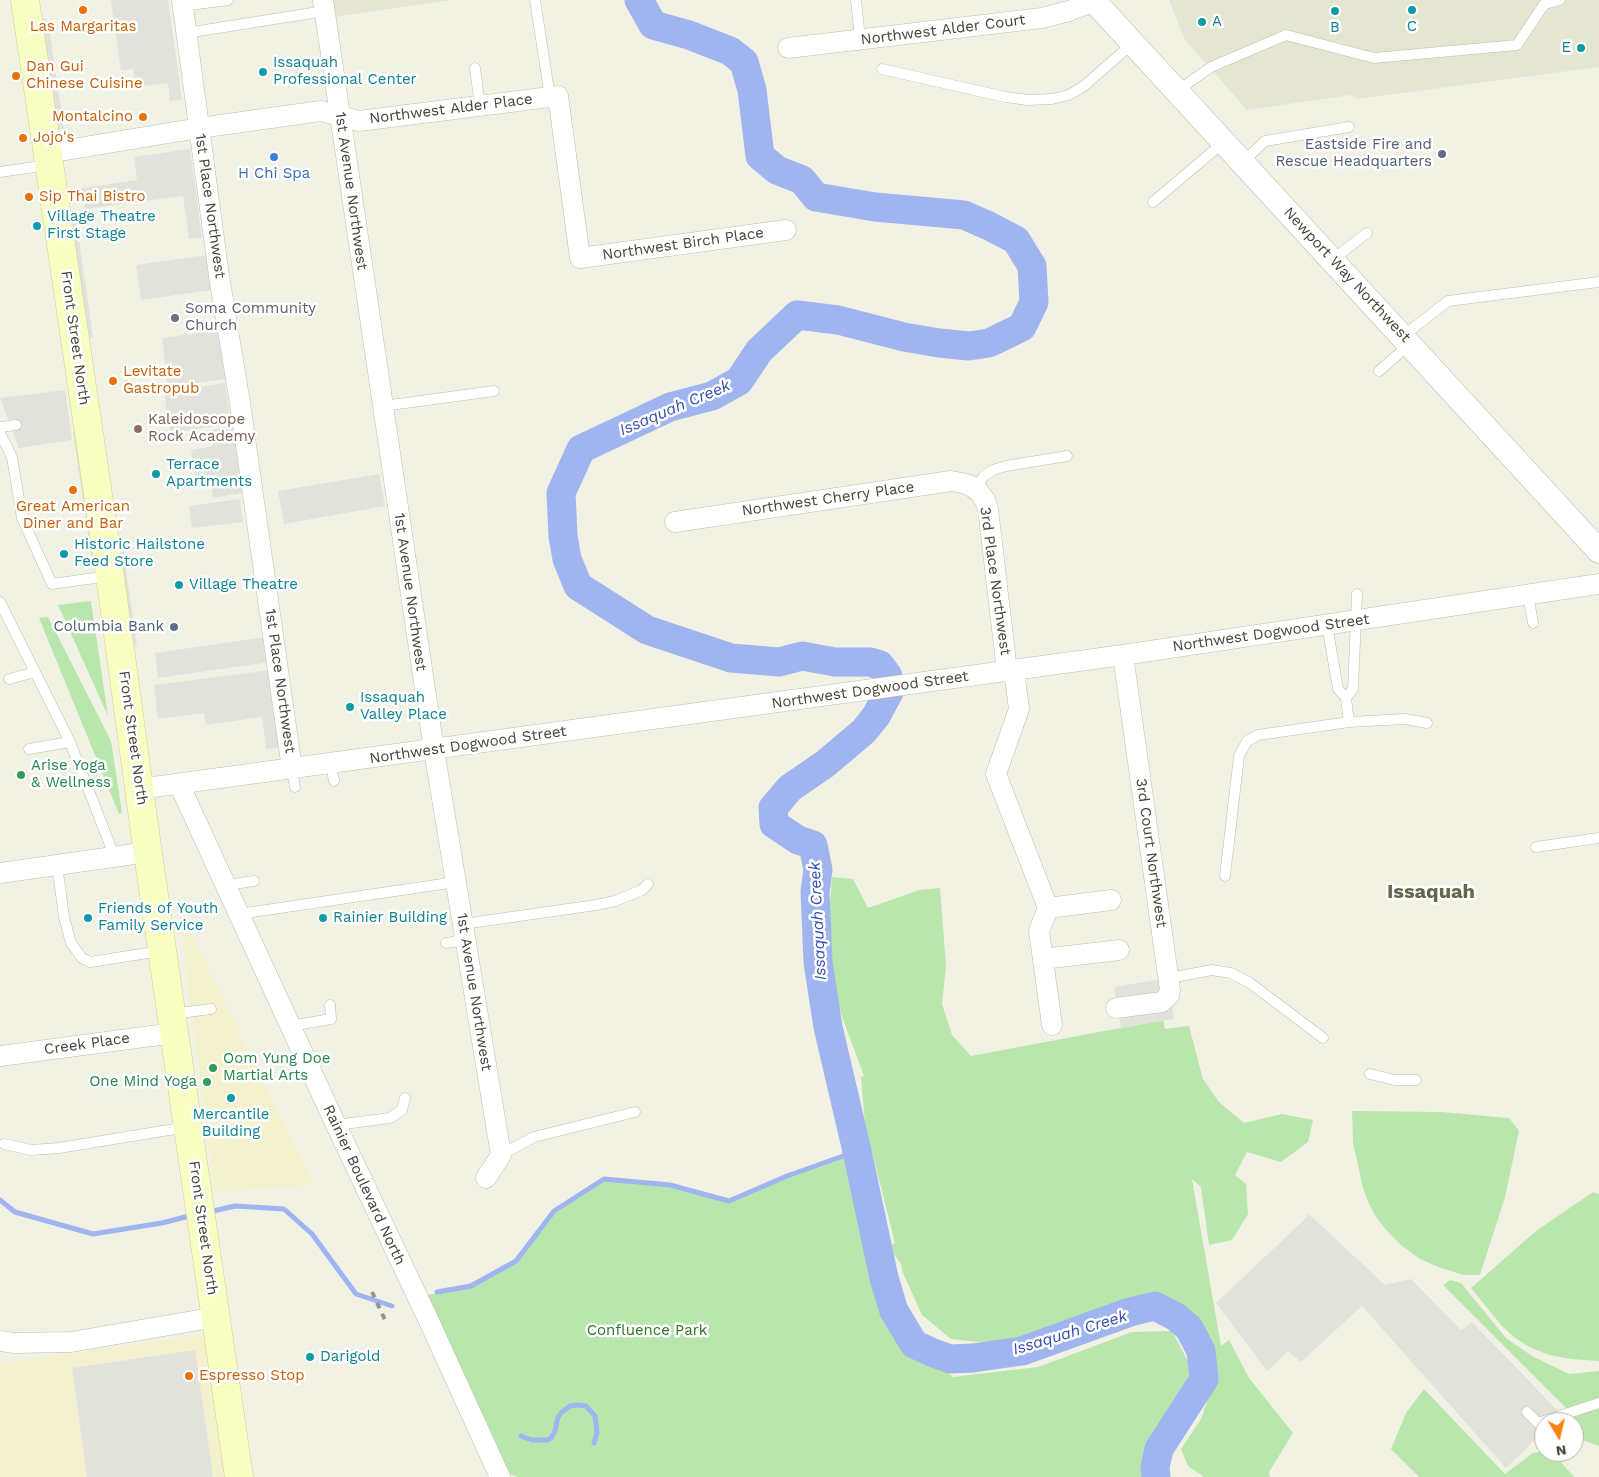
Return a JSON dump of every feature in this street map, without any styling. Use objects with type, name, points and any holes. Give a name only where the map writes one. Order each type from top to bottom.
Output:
[{"type":"main road","name":"Front Street North","points":[[25,0],[110,576],[162,951],[239,1477]]},
{"type":"street","name":"Northwest Alder Court","points":[[788,48],[1042,18],[1069,11],[1094,1]]},
{"type":"street","name":"Newport Way Northwest","points":[[1094,1],[1599,551]]},
{"type":"street","name":"1st Place Northwest","points":[[182,3],[184,57],[199,128],[200,177],[240,403],[293,778]]},
{"type":"street","name":"1st Avenue Northwest","points":[[324,5],[434,750],[444,846],[456,882],[501,1155]]},
{"type":"street","name":"Northwest Alder Place","points":[[48,159],[199,128],[321,112],[359,121],[554,96]]},
{"type":"street","name":"Northwest Birch Place","points":[[554,96],[580,258],[786,230]]},
{"type":"street","name":"Northwest Cherry Place","points":[[676,522],[951,481],[962,482],[977,491]]},
{"type":"street","name":"3rd Place Northwest","points":[[977,491],[985,500],[988,510],[1010,671],[1019,709],[996,774],[1048,908]]},
{"type":"street","name":"Northwest Dogwood Street","points":[[139,789],[179,784],[293,778],[332,772],[434,750],[1123,655],[1599,584]]},
{"type":"street","name":"3rd Court Northwest","points":[[1116,1008],[1162,1002],[1169,995],[1170,990],[1123,655]]},
{"type":"street","name":"Rainier Boulevard North","points":[[179,784],[500,1477]]},
{"type":"street","points":[[0,872],[148,852]]},
{"type":"street","points":[[1052,1026],[1039,931],[1048,908],[1111,900]]},
{"type":"street","points":[[1043,959],[1119,950]]},
{"type":"street","name":"Creek Place","points":[[0,1056],[173,1023]]},
{"type":"street","points":[[486,1178],[501,1155]]},
{"type":"street","points":[[0,1341],[14,1343],[71,1342],[216,1317]]},
{"type":"lane","points":[[182,3],[228,0]]},
{"type":"lane","points":[[535,0],[554,96]]},
{"type":"lane","points":[[856,0],[860,39]]},
{"type":"lane","points":[[1177,90],[1211,67],[1286,35],[1374,58],[1517,45],[1546,2],[1560,0]]},
{"type":"lane","points":[[182,31],[324,5]]},
{"type":"lane","points":[[882,69],[1005,97],[1028,100],[1052,99],[1069,95],[1084,86],[1133,43]]},
{"type":"lane","points":[[475,68],[480,106]]},
{"type":"lane","points":[[1243,162],[1265,141],[1349,127]]},
{"type":"lane","points":[[1153,202],[1224,142]]},
{"type":"lane","points":[[0,172],[48,159]]},
{"type":"lane","points":[[54,200],[81,195]]},
{"type":"lane","points":[[1332,260],[1367,233]]},
{"type":"lane","points":[[1379,371],[1406,340],[1448,301],[1599,282]]},
{"type":"lane","points":[[382,406],[494,391]]},
{"type":"lane","points":[[0,427],[16,425]]},
{"type":"lane","points":[[0,433],[12,457],[22,518],[52,584],[110,576]]},
{"type":"lane","points":[[977,491],[984,476],[993,470],[1006,466],[1067,456]]},
{"type":"lane","points":[[1346,698],[1353,689],[1357,594]]},
{"type":"lane","points":[[1528,594],[1533,623]]},
{"type":"lane","points":[[1,604],[70,742],[110,845],[112,856]]},
{"type":"lane","points":[[1327,625],[1338,689],[1346,698],[1349,722]]},
{"type":"lane","points":[[8,679],[35,672]]},
{"type":"lane","points":[[1225,876],[1239,756],[1247,741],[1258,735],[1349,722],[1405,719],[1427,724]]},
{"type":"lane","points":[[29,749],[70,742]]},
{"type":"lane","points":[[1536,847],[1599,838]]},
{"type":"lane","points":[[57,864],[64,917],[71,943],[82,958],[90,962],[162,951]]},
{"type":"lane","points":[[226,885],[254,881]]},
{"type":"lane","points":[[239,914],[456,882]]},
{"type":"lane","points":[[446,943],[464,932],[609,902],[632,895],[642,890],[648,884]]},
{"type":"lane","points":[[1169,978],[1212,970],[1231,973],[1250,983],[1323,1038]]},
{"type":"lane","points":[[290,1026],[331,1019],[330,1005]]},
{"type":"lane","points":[[173,1023],[211,1009]]},
{"type":"lane","points":[[1370,1074],[1395,1080],[1416,1080]]},
{"type":"lane","points":[[336,1125],[390,1118],[402,1110],[405,1098]]},
{"type":"lane","points":[[501,1155],[534,1137],[634,1112]]},
{"type":"lane","points":[[4,1144],[31,1150],[59,1148],[188,1127]]},
{"type":"lane","points":[[1526,1412],[1538,1423],[1599,1403]]},
{"type":"shaded area","points":[[111,0],[168,0],[182,99],[170,101],[168,83],[136,87],[133,69],[121,70]]},
{"type":"shaded area","points":[[332,0],[452,0],[334,17]]},
{"type":"shaded area","points":[[1169,0],[1599,0],[1599,67],[1357,99],[1351,95],[1247,110],[1185,40]]},
{"type":"shaded area","points":[[41,17],[48,21],[64,129],[57,130]]},
{"type":"shaded area","points":[[190,149],[202,238],[189,239],[183,196],[85,209],[82,188],[137,180],[134,157]]},
{"type":"shaded area","points":[[75,212],[93,337],[89,339],[69,213]]},
{"type":"shaded area","points":[[207,255],[212,290],[141,300],[136,265]]},
{"type":"shaded area","points":[[220,330],[226,379],[168,387],[162,338]]},
{"type":"shaded area","points":[[225,383],[231,424],[170,433],[164,392]]},
{"type":"shaded area","points":[[65,390],[72,440],[19,448],[0,398]]},
{"type":"shaded area","points":[[232,426],[243,493],[213,498],[211,483],[197,486],[191,450],[213,446],[211,430]]},
{"type":"shaded area","points":[[80,431],[97,555],[91,556],[73,432]]},
{"type":"shaded area","points":[[379,474],[385,506],[284,524],[278,491]]},
{"type":"shaded area","points":[[240,499],[243,522],[192,528],[189,506]]},
{"type":"shaded area","points":[[123,549],[137,645],[131,646],[117,550]]},
{"type":"shaded area","points":[[266,637],[270,662],[158,678],[155,653]]},
{"type":"shaded area","points":[[271,670],[281,747],[266,749],[262,717],[206,725],[204,713],[158,719],[154,685]]},
{"type":"shaded area","points":[[178,907],[315,1185],[215,1192]]},
{"type":"shaded area","points":[[1169,978],[1174,1019],[1121,1028],[1114,987]]},
{"type":"shaded area","points":[[1309,1214],[1385,1285],[1411,1279],[1461,1330],[1472,1322],[1559,1412],[1534,1412],[1534,1441],[1506,1468],[1362,1306],[1301,1362],[1288,1351],[1267,1371],[1216,1303]]},
{"type":"shaded area","points":[[207,1334],[227,1477],[0,1477],[0,1363]]},
{"type":"shaded area","points":[[195,1350],[213,1477],[87,1477],[72,1368]]},
{"type":"green space","points":[[91,601],[108,716],[58,605]]},
{"type":"green space","points":[[48,617],[111,741],[122,813],[119,814],[39,618]]},
{"type":"green space","points":[[832,877],[853,879],[868,908],[920,890],[940,888],[946,966],[942,1004],[952,1035],[971,1056],[1163,1020],[1165,1029],[1189,1026],[1203,1079],[1219,1102],[1244,1123],[1282,1114],[1313,1120],[1308,1142],[1281,1162],[1247,1152],[1235,1175],[1246,1184],[1248,1214],[1232,1240],[1209,1245],[1201,1187],[1192,1179],[1221,1346],[1229,1340],[1249,1378],[1293,1433],[1269,1472],[1270,1477],[1204,1477],[1188,1466],[1181,1449],[1201,1419],[1214,1381],[1202,1331],[1179,1308],[1147,1296],[1057,1329],[996,1344],[951,1339],[922,1315],[903,1273],[901,1264],[889,1247],[895,1243],[865,1124],[861,1077],[864,1076],[830,979],[828,930]]},
{"type":"green space","points":[[1352,1111],[1441,1112],[1509,1118],[1519,1131],[1505,1197],[1480,1275],[1464,1275],[1420,1259],[1401,1245],[1376,1217],[1363,1188],[1353,1143]]},
{"type":"green space","name":"Confluence Park","points":[[857,1151],[884,1278],[894,1311],[914,1344],[953,1377],[1038,1367],[1132,1332],[1172,1331],[1192,1369],[1173,1404],[1149,1439],[1142,1469],[1145,1477],[518,1477],[507,1473],[494,1448],[491,1433],[428,1295],[471,1286],[516,1261],[554,1211],[604,1179],[670,1185],[729,1201],[787,1176]]},
{"type":"green space","points":[[1593,1192],[1599,1194],[1599,1361],[1549,1355],[1529,1347],[1501,1325],[1471,1288],[1536,1231]]},
{"type":"green space","points":[[1450,1280],[1461,1283],[1506,1338],[1532,1356],[1569,1374],[1599,1371],[1599,1446],[1584,1441],[1584,1412],[1569,1412],[1443,1285]]},
{"type":"green space","points":[[1424,1389],[1505,1474],[1534,1453],[1534,1462],[1561,1462],[1574,1477],[1419,1477],[1391,1449],[1406,1413]]},
{"type":"waterway","name":"Issaquah Creek","points":[[639,0],[653,25],[689,35],[730,51],[744,62],[752,90],[760,156],[777,170],[802,180],[816,197],[875,207],[964,215],[1016,240],[1032,266],[1034,302],[1022,327],[989,343],[969,346],[939,343],[904,337],[838,320],[797,315],[759,351],[739,381],[712,396],[670,407],[581,449],[561,493],[563,536],[567,559],[578,586],[647,630],[731,658],[779,662],[802,656],[835,662],[870,662],[880,665],[888,676],[889,692],[876,716],[864,731],[825,764],[790,788],[773,808],[774,824],[798,840],[813,845],[818,870],[815,892],[818,962],[828,1027],[884,1278],[894,1311],[914,1344],[950,1359],[973,1358],[1022,1351],[1130,1312],[1155,1306],[1176,1317],[1189,1328],[1201,1351],[1204,1379],[1159,1449],[1155,1467],[1156,1477]]},
{"type":"waterway","points":[[437,1292],[471,1286],[516,1261],[554,1211],[604,1179],[670,1185],[729,1201],[787,1176],[857,1151]]},
{"type":"waterway","points":[[0,1200],[15,1212],[93,1234],[162,1223],[193,1215]]},
{"type":"waterway","points":[[209,1212],[235,1206],[284,1209],[312,1234],[356,1294],[392,1306]]},
{"type":"waterway","points":[[521,1436],[532,1440],[548,1440],[552,1437],[558,1417],[562,1412],[570,1406],[578,1405],[586,1406],[595,1416],[597,1433],[594,1443]]},
{"type":"railway","points":[[372,1292],[386,1322]]},
{"type":"place","name":"Las Margaritas","points":[[83,10]]},
{"type":"place","name":"C","points":[[1412,10]]},
{"type":"place","name":"B","points":[[1335,11]]},
{"type":"place","name":"A","points":[[1202,22]]},
{"type":"place","name":"E","points":[[1581,48]]},
{"type":"place","name":"Issaquah Professional Center","points":[[263,72]]},
{"type":"place","name":"Dan Gui Chinese Cuisine","points":[[16,76]]},
{"type":"place","name":"Montalcino","points":[[143,117]]},
{"type":"place","name":"Jojo's","points":[[23,138]]},
{"type":"place","name":"Eastside Fire and Rescue Headquarters","points":[[1442,154]]},
{"type":"place","name":"H Chi Spa","points":[[274,157]]},
{"type":"place","name":"Sip Thai Bistro","points":[[29,197]]},
{"type":"place","name":"Village Theatre First Stage","points":[[37,226]]},
{"type":"place","name":"Soma Community Church","points":[[175,318]]},
{"type":"place","name":"Levitate Gastropub","points":[[113,381]]},
{"type":"place","name":"Kaleidoscope Rock Academy","points":[[138,429]]},
{"type":"place","name":"Terrace Apartments","points":[[156,474]]},
{"type":"place","name":"Great American Diner and Bar","points":[[73,490]]},
{"type":"place","name":"Historic Hailstone Feed Store","points":[[64,554]]},
{"type":"place","name":"Village Theatre","points":[[179,585]]},
{"type":"place","name":"Columbia Bank","points":[[174,627]]},
{"type":"place","name":"Issaquah Valley Place","points":[[350,707]]},
{"type":"place","name":"Arise Yoga & Wellness","points":[[21,775]]},
{"type":"place","name":"Friends of Youth Family Service","points":[[88,918]]},
{"type":"place","name":"Rainier Building","points":[[323,918]]},
{"type":"place","name":"Oom Yung Doe Martial Arts","points":[[213,1068]]},
{"type":"place","name":"One Mind Yoga","points":[[207,1082]]},
{"type":"place","name":"Mercantile Building","points":[[231,1098]]},
{"type":"place","name":"Darigold","points":[[310,1357]]},
{"type":"place","name":"Espresso Stop","points":[[189,1376]]},
{"type":"district","name":"Issaquah","points":[[1431,892]]}]
